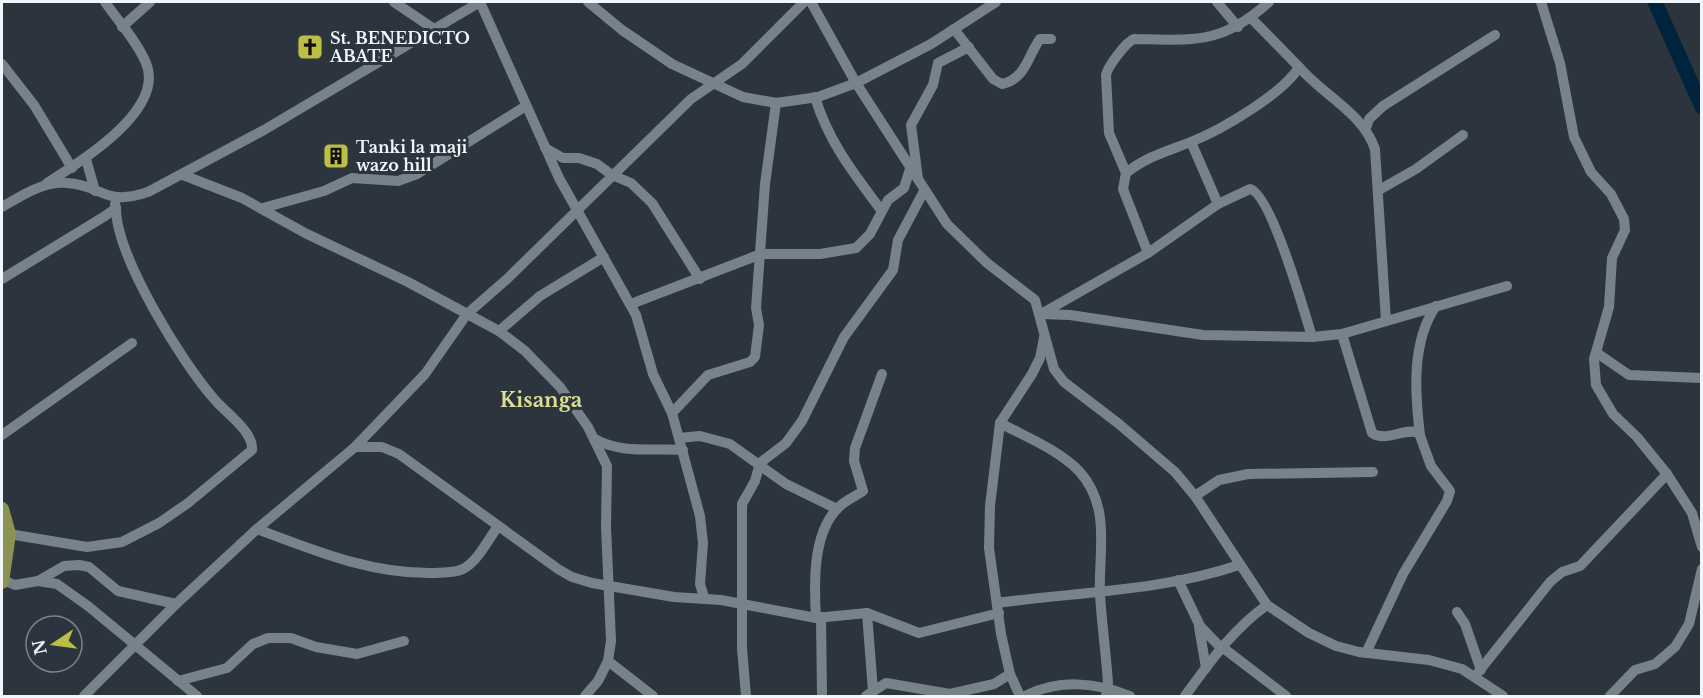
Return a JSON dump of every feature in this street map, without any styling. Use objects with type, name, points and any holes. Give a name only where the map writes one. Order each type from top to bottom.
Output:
[{"type":"main road","points":[[2,508],[9,534],[2,581]]},
{"type":"street","points":[[2,207],[86,159],[131,118],[148,85],[146,63],[105,2]]},
{"type":"street","points":[[122,27],[150,2]]},
{"type":"street","points":[[394,2],[434,29]]},
{"type":"street","points":[[2,279],[115,203],[183,175],[480,2],[575,211],[631,304],[653,374],[672,413],[700,516],[703,543],[700,584],[704,597]]},
{"type":"street","points":[[588,2],[653,52],[687,72],[716,82],[743,97],[777,103],[815,97],[856,83],[954,29],[996,2]]},
{"type":"street","points":[[84,696],[176,604],[257,529],[355,447],[390,413],[425,374],[467,314],[507,279],[691,99],[742,64],[804,2]]},
{"type":"street","points":[[812,2],[856,83],[924,191],[955,231],[987,263],[1035,300],[1041,314],[1054,369],[1064,382],[1160,458],[1195,496],[1267,605],[1323,640],[1344,649],[1430,660],[1478,673],[1503,696]]},
{"type":"street","points":[[1217,2],[1238,27]]},
{"type":"street","points":[[1148,253],[1123,189],[1126,173],[1112,142],[1108,122],[1106,75],[1111,62],[1131,40],[1211,38],[1238,27],[1269,2]]},
{"type":"street","points":[[1541,2],[1560,63],[1574,137],[1591,172],[1611,194],[1624,219],[1624,230],[1612,258],[1609,307],[1597,353],[1596,385],[1613,414],[1637,437],[1667,474],[1692,513],[1701,547]]},
{"type":"street","points":[[1251,18],[1327,96],[1366,128],[1375,149],[1386,321]]},
{"type":"street","points":[[954,29],[993,79],[1002,84],[1013,80],[1028,65],[1040,39],[1051,39]]},
{"type":"street","points":[[1366,128],[1369,119],[1383,106],[1495,35]]},
{"type":"street","points":[[918,180],[918,167],[911,132],[913,117],[933,85],[938,63],[969,47]]},
{"type":"street","points":[[2,64],[34,105],[72,168]]},
{"type":"street","points":[[1126,173],[1162,151],[1211,134],[1287,83],[1299,68]]},
{"type":"street","points":[[815,97],[829,134],[855,177],[881,210]]},
{"type":"street","points":[[672,413],[708,375],[750,362],[755,357],[765,184],[777,103]]},
{"type":"street","points":[[263,208],[324,191],[352,178],[398,181],[417,174],[526,106]]},
{"type":"street","points":[[1379,190],[1416,169],[1463,135]]},
{"type":"street","points":[[1191,142],[1218,204]]},
{"type":"street","points":[[545,148],[563,158],[586,159],[612,176],[631,183],[652,203],[700,279]]},
{"type":"street","points":[[86,159],[95,191]]},
{"type":"street","points":[[631,304],[761,254],[820,254],[856,248],[870,234],[881,210],[904,188],[910,169]]},
{"type":"street","points":[[183,175],[211,184],[263,208],[305,232],[500,331],[531,357],[560,387],[595,439],[607,466],[606,527],[611,641],[608,661],[598,681],[585,696]]},
{"type":"street","points":[[9,534],[87,547],[122,542],[159,523],[252,450],[250,438],[208,393],[162,320],[123,248],[115,203],[95,191],[68,183],[42,186]]},
{"type":"street","points":[[1041,314],[1148,253],[1218,204],[1250,189],[1258,194],[1277,232],[1312,337]]},
{"type":"street","points":[[746,696],[742,605],[742,504],[755,481],[760,464],[786,443],[802,421],[844,338],[893,270],[898,240],[924,191]]},
{"type":"street","points":[[500,331],[540,296],[604,257]]},
{"type":"street","points":[[1041,314],[1070,315],[1203,335],[1312,337],[1342,334],[1507,286]]},
{"type":"street","points":[[1366,653],[1403,574],[1450,496],[1449,488],[1431,466],[1420,435],[1416,397],[1418,365],[1428,321],[1436,306]]},
{"type":"street","points":[[1342,334],[1372,433],[1380,436],[1415,431],[1420,435]]},
{"type":"street","points":[[1020,696],[1010,674],[998,608],[989,537],[991,486],[1000,423],[1032,374],[1040,358],[1045,336]]},
{"type":"street","points":[[2,435],[132,343]]},
{"type":"street","points":[[1597,353],[1629,375],[1701,378]]},
{"type":"street","points":[[822,696],[815,571],[818,551],[825,530],[837,509],[863,491],[854,461],[855,448],[882,374]]},
{"type":"street","points":[[1000,423],[1066,461],[1080,472],[1092,491],[1100,516],[1102,534],[1100,592],[1107,694]]},
{"type":"street","points":[[679,438],[700,436],[730,444],[786,484],[837,509]]},
{"type":"street","points":[[595,439],[605,445],[625,449],[683,450]]},
{"type":"street","points":[[355,447],[382,447],[399,454],[572,577],[674,597],[704,597],[818,617],[867,613],[919,633],[998,608],[1213,574],[1239,565]]},
{"type":"street","points":[[1195,496],[1219,480],[1241,475],[1373,472]]},
{"type":"street","points":[[1478,673],[1550,582],[1562,572],[1581,566],[1667,474]]},
{"type":"street","points":[[257,529],[335,558],[379,568],[425,573],[463,569],[475,559],[498,526]]},
{"type":"street","points":[[38,581],[64,566],[80,565],[89,567],[118,591],[176,604]]},
{"type":"street","points":[[1610,696],[1635,670],[1655,664],[1675,647],[1689,624],[1701,569]]},
{"type":"street","points":[[1178,580],[1206,636],[1286,696]]},
{"type":"street","points":[[2,581],[15,585],[38,581],[57,584],[197,696]]},
{"type":"street","points":[[1185,696],[1221,648],[1249,618],[1267,605]]},
{"type":"street","points":[[1457,612],[1465,624],[1478,673]]},
{"type":"street","points":[[867,613],[870,693]]},
{"type":"street","points":[[1198,621],[1206,668]]},
{"type":"street","points":[[178,681],[227,668],[253,644],[268,638],[291,638],[316,646],[357,654],[404,641]]},
{"type":"street","points":[[608,661],[653,696]]},
{"type":"street","points":[[870,693],[881,684],[895,683],[934,692],[959,693],[994,684],[1010,674]]},
{"type":"street","points":[[1025,696],[1043,687],[1066,684],[1107,694],[1130,696]]},
{"type":"waterway","points":[[1655,2],[1702,107]]},
{"type":"place","name":"St. BENEDICTO ABATE","points":[[310,47]]},
{"type":"place","name":"Tanki la maji wazo hill","points":[[336,156]]},
{"type":"district","name":"Kisanga","points":[[541,400]]}]
